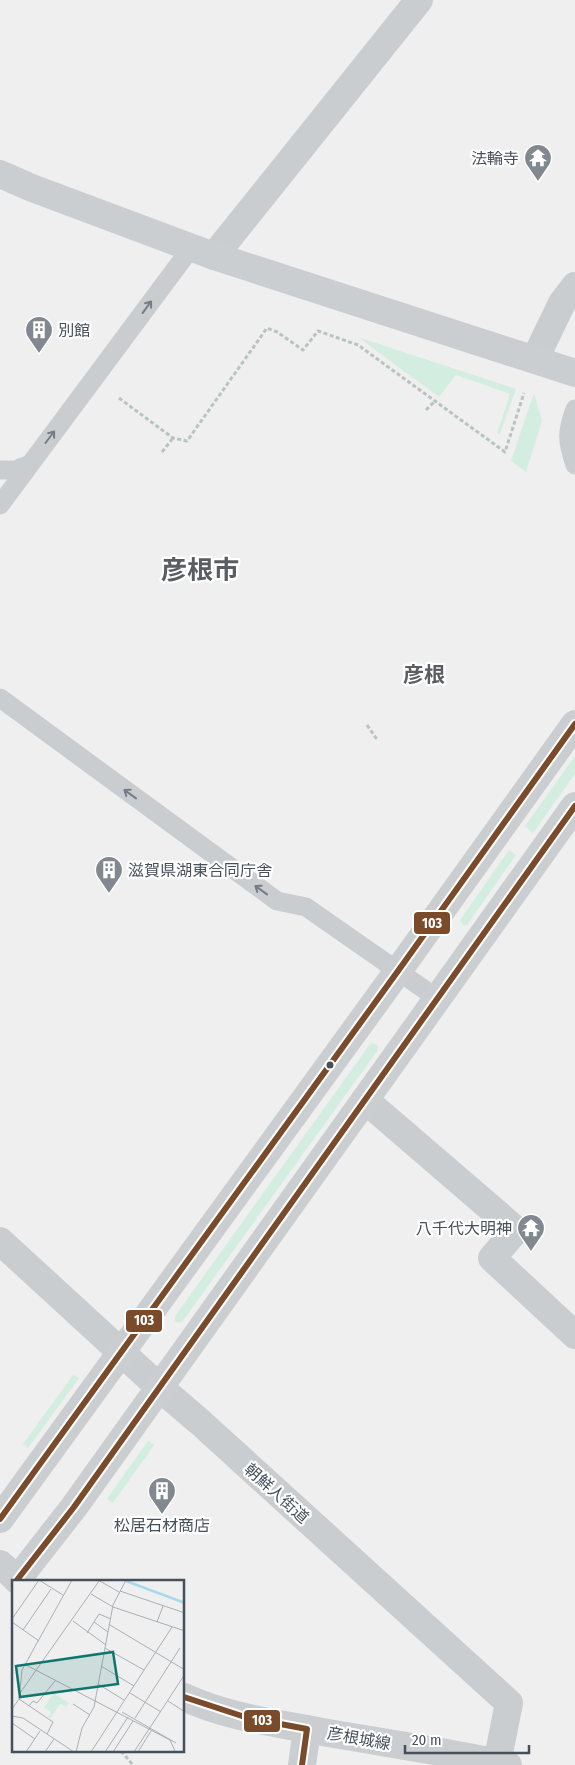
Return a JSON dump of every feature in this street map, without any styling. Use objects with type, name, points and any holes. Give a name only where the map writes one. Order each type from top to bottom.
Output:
[{"type":"main road","points":[[0,174],[32,188],[203,252],[575,373]]},
{"type":"main road","points":[[0,1519],[575,724]]},
{"type":"main road","points":[[12,1575],[74,1507],[575,806]]},
{"type":"main road","name":"彦根城線","points":[[185,1697],[248,1718],[362,1740],[463,1755],[502,1764]]},
{"type":"main road","points":[[302,1765],[307,1729]]},
{"type":"street","points":[[203,252],[419,0]]},
{"type":"street","points":[[534,359],[562,303],[575,286]]},
{"type":"street","points":[[365,1100],[516,1230],[492,1258],[575,1335]]},
{"type":"street","name":"朝鮮人街道","points":[[0,1241],[159,1387],[265,1469],[509,1703],[502,1764]]},
{"type":"lane","points":[[0,190],[32,188]]},
{"type":"lane","points":[[0,504],[30,464],[203,252]]},
{"type":"lane","points":[[575,409],[569,425],[568,443],[575,465]]},
{"type":"lane","points":[[0,470],[15,470],[30,464]]},
{"type":"lane","points":[[0,698],[277,902],[306,907],[438,999]]},
{"type":"path","points":[[118,397],[173,438],[187,441],[267,328],[277,332],[303,350],[318,331],[358,344],[506,452],[524,391]]},
{"type":"path","points":[[426,410],[435,401]]},
{"type":"path","points":[[162,452],[173,438]]},
{"type":"path","points":[[367,724],[378,741]]},
{"type":"path","points":[[122,1752],[134,1765]]},
{"type":"green space","points":[[358,337],[516,389],[500,434],[497,433],[510,394],[456,375],[439,397]]},
{"type":"green space","points":[[534,393],[542,421],[526,472],[511,461]]},
{"type":"green space","points":[[575,756],[575,774],[533,833],[525,826]]},
{"type":"green space","points":[[509,850],[516,855],[467,925],[463,925],[460,920]]},
{"type":"green space","points":[[370,1044],[377,1045],[378,1050],[182,1322],[175,1321],[175,1316]]},
{"type":"green space","points":[[73,1375],[79,1378],[28,1448],[23,1444]]},
{"type":"green space","points":[[148,1441],[154,1445],[113,1503],[107,1499]]},
{"type":"transit line","name":"103","points":[[0,1519],[575,724]]},
{"type":"transit line","name":"103","points":[[17,1580],[74,1507],[575,806]]},
{"type":"transit line","name":"103","points":[[185,1697],[248,1718],[307,1729],[302,1765]]},
{"type":"place","name":"法輪寺","points":[[538,182]]},
{"type":"place","name":"別館","points":[[39,354]]},
{"type":"place","name":"滋賀県湖東合同庁舎","points":[[109,894]]},
{"type":"place","name":"八千代大明神","points":[[531,1252]]},
{"type":"place","name":"松居石材商店","points":[[162,1515]]},
{"type":"district","name":"彦根市","points":[[200,570]]},
{"type":"district","name":"彦根","points":[[424,675]]}]
